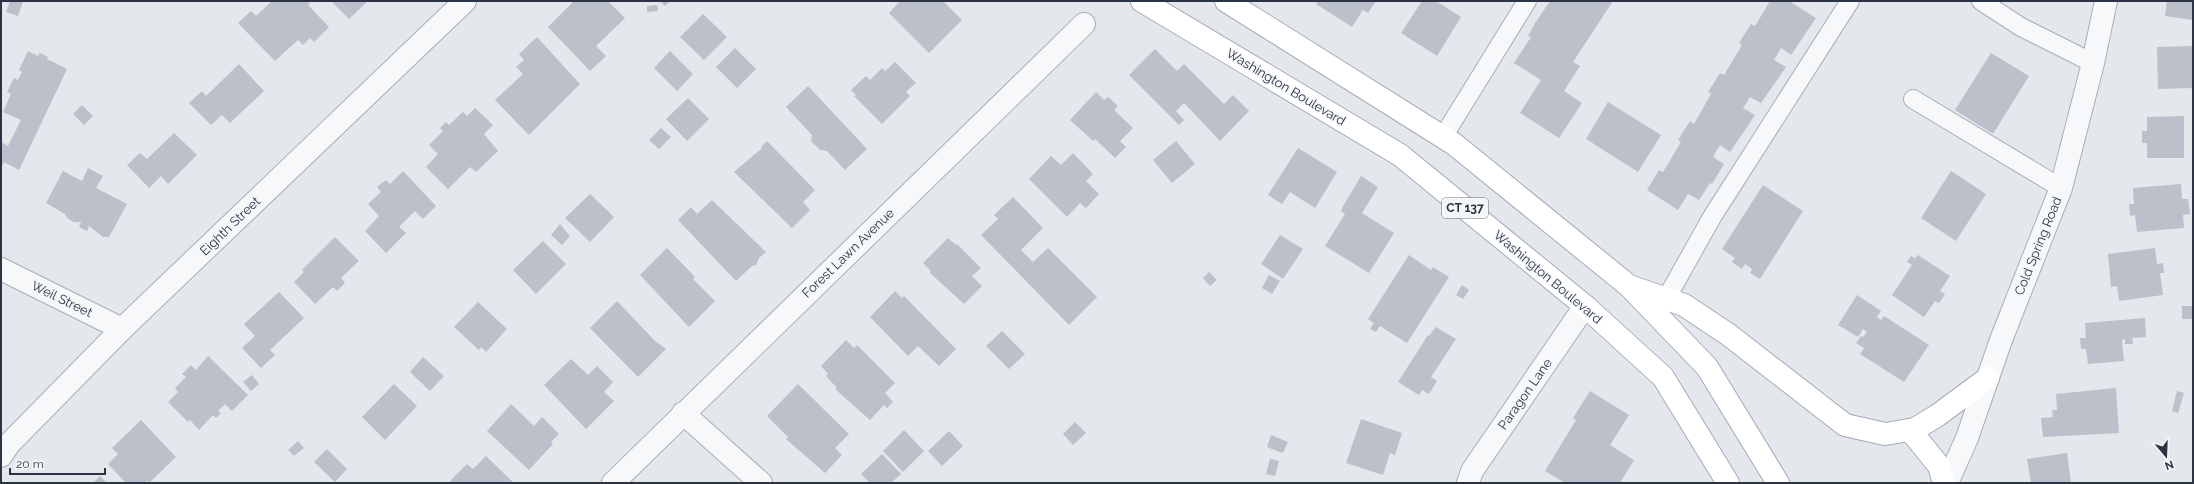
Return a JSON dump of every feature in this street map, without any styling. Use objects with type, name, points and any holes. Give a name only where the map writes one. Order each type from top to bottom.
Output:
[{"type":"main road","name":"Washington Boulevard","points":[[1142,1],[1400,155],[1585,306],[1663,377],[1728,483]]},
{"type":"main road","points":[[1226,1],[1454,144],[1629,286],[1707,368],[1778,483]]},
{"type":"main road","points":[[1629,286],[1684,305],[1729,335],[1845,425],[1885,434],[1910,430],[1938,415],[1988,378]]},
{"type":"main road","points":[[1910,430],[1939,466],[1946,483]]},
{"type":"street","name":"Eighth Street","points":[[1,456],[9,444],[122,329],[465,1]]},
{"type":"street","name":"Cold Spring Road","points":[[1946,483],[1967,438],[1988,378],[2061,188],[2093,63],[2106,1]]},
{"type":"street","name":"Forest Lawn Avenue","points":[[613,483],[683,413],[1084,24]]},
{"type":"street","name":"Weil Street","points":[[1,269],[122,329]]},
{"type":"street","name":"Paragon Lane","points":[[1468,483],[1472,471],[1585,306]]},
{"type":"street","points":[[683,413],[760,483]]},
{"type":"lane","points":[[1443,137],[1527,1]]},
{"type":"lane","points":[[1666,299],[1712,217],[1850,1]]},
{"type":"lane","points":[[1980,1],[2021,27],[2093,63]]},
{"type":"lane","points":[[1913,99],[2061,188]]},
{"type":"building","points":[[10,1],[23,1],[18,16],[6,12]]},
{"type":"building","points":[[272,1],[307,1],[310,4],[308,5],[329,27],[314,42],[310,38],[303,45],[298,40],[275,61],[238,23],[251,11],[256,16]]},
{"type":"building","points":[[331,1],[368,1],[349,19]]},
{"type":"building","points":[[574,1],[608,1],[625,18],[596,46],[606,56],[590,71],[548,27]]},
{"type":"building","points":[[660,1],[670,1],[665,6]]},
{"type":"building","points":[[900,1],[943,1],[962,20],[929,53],[889,13]]},
{"type":"building","points":[[1318,1],[1376,1],[1368,13],[1363,10],[1352,27],[1316,4]]},
{"type":"building","points":[[1422,1],[1436,1],[1461,17],[1437,56],[1401,33]]},
{"type":"building","points":[[1550,1],[1613,1],[1573,62],[1580,66],[1564,91],[1582,103],[1559,138],[1520,113],[1541,80],[1514,63],[1531,37],[1528,36],[1535,23]]},
{"type":"building","points":[[1770,1],[1789,1],[1816,18],[1791,55],[1781,48],[1774,60],[1786,67],[1761,103],[1750,97],[1743,108],[1755,115],[1730,152],[1720,145],[1713,157],[1724,164],[1712,184],[1710,183],[1699,200],[1688,194],[1678,210],[1647,190],[1659,170],[1663,172],[1681,142],[1678,140],[1690,121],[1694,124],[1711,94],[1708,92],[1720,73],[1724,75],[1742,45],[1739,43],[1751,24],[1755,26]]},
{"type":"building","points":[[2167,1],[2193,1],[2193,20],[2165,16]]},
{"type":"building","points":[[657,5],[658,11],[647,12],[647,6]]},
{"type":"building","points":[[703,14],[727,37],[704,60],[680,37]]},
{"type":"building","points":[[537,37],[580,84],[529,135],[495,100],[523,74],[516,67],[524,60],[519,54]]},
{"type":"building","points":[[2193,46],[2193,88],[2158,89],[2157,47]]},
{"type":"building","points":[[735,48],[756,69],[737,88],[716,67]]},
{"type":"building","points":[[1155,49],[1177,71],[1184,64],[1224,104],[1233,95],[1249,111],[1220,141],[1184,103],[1176,111],[1184,120],[1179,125],[1129,75]]},
{"type":"building","points":[[28,51],[38,56],[40,53],[48,57],[47,59],[67,69],[19,170],[4,162],[1,168],[1,142],[8,146],[21,120],[3,112],[11,94],[7,92],[14,78],[18,80],[22,72],[19,70]]},
{"type":"building","points":[[670,51],[693,74],[677,91],[654,68]]},
{"type":"building","points":[[1991,53],[2029,76],[1993,134],[1955,110]]},
{"type":"building","points":[[895,62],[916,83],[906,92],[910,96],[882,124],[854,96],[856,95],[851,90],[866,76],[870,80],[882,68],[885,71]]},
{"type":"building","points":[[239,64],[264,91],[230,123],[222,115],[211,125],[189,103],[202,91],[206,96]]},
{"type":"building","points":[[808,86],[867,149],[845,170],[827,151],[820,150],[811,141],[812,135],[786,107]]},
{"type":"building","points":[[1096,92],[1104,100],[1108,97],[1118,106],[1114,110],[1133,128],[1120,141],[1126,147],[1115,158],[1095,139],[1093,141],[1070,120]]},
{"type":"building","points":[[688,98],[709,119],[687,141],[666,119]]},
{"type":"building","points":[[1608,102],[1661,135],[1638,172],[1586,139]]},
{"type":"building","points":[[82,105],[93,116],[84,125],[73,114]]},
{"type":"building","points":[[475,108],[493,125],[484,134],[498,151],[476,172],[470,167],[448,189],[426,167],[438,154],[429,145],[443,131],[440,128],[446,122],[449,125],[463,112],[467,116]]},
{"type":"building","points":[[2184,116],[2184,158],[2147,158],[2147,143],[2142,143],[2142,131],[2147,131],[2147,117]]},
{"type":"building","points":[[661,128],[671,137],[659,149],[649,140]]},
{"type":"building","points":[[174,133],[197,155],[168,184],[161,176],[149,188],[127,165],[140,153],[147,159]]},
{"type":"building","points":[[767,141],[815,190],[803,202],[810,210],[792,228],[734,172],[762,148],[761,147]]},
{"type":"building","points":[[1176,141],[1195,164],[1172,183],[1153,160]]},
{"type":"building","points":[[1298,148],[1337,172],[1315,208],[1290,192],[1282,204],[1268,195]]},
{"type":"building","points":[[1073,153],[1093,174],[1086,181],[1099,194],[1086,208],[1080,203],[1067,217],[1029,179],[1051,156],[1061,165]]},
{"type":"building","points":[[88,168],[103,176],[96,188],[127,204],[109,237],[103,237],[89,226],[87,231],[79,227],[81,222],[74,222],[67,218],[65,214],[46,203],[63,171],[82,181]]},
{"type":"building","points":[[403,171],[436,206],[423,219],[415,211],[399,227],[406,233],[386,253],[365,231],[379,216],[368,204],[381,192],[377,187],[386,180],[390,184]]},
{"type":"building","points":[[1951,171],[1986,194],[1956,241],[1921,218]]},
{"type":"building","points":[[1361,176],[1378,187],[1362,213],[1394,233],[1369,273],[1325,246],[1345,214],[1341,211],[1342,208]]},
{"type":"building","points":[[2181,184],[2182,199],[2188,199],[2190,214],[2183,215],[2184,228],[2137,232],[2135,215],[2130,216],[2129,204],[2134,204],[2133,188]]},
{"type":"building","points":[[1763,185],[1803,211],[1760,279],[1750,273],[1752,269],[1745,264],[1742,269],[1732,262],[1735,258],[1722,249]]},
{"type":"building","points":[[590,194],[614,217],[590,242],[565,218]]},
{"type":"building","points":[[1013,197],[1043,228],[1021,250],[1033,262],[1048,248],[1097,297],[1069,325],[981,235],[998,219],[994,215]]},
{"type":"building","points":[[712,200],[766,252],[759,258],[756,265],[752,266],[736,281],[678,220],[691,207],[697,214]]},
{"type":"building","points":[[560,224],[570,236],[562,245],[551,235]]},
{"type":"building","points":[[1280,235],[1303,249],[1283,279],[1261,264]]},
{"type":"building","points":[[335,237],[359,261],[341,278],[345,283],[337,291],[333,287],[315,304],[294,282],[304,272],[302,270]]},
{"type":"building","points":[[948,238],[956,245],[957,244],[981,268],[972,276],[982,286],[964,304],[929,272],[931,271],[923,263]]},
{"type":"building","points":[[543,241],[566,264],[536,294],[513,270]]},
{"type":"building","points":[[667,248],[695,277],[693,279],[715,301],[689,327],[640,275]]},
{"type":"building","points":[[2155,248],[2157,264],[2163,263],[2164,273],[2160,273],[2163,295],[2119,301],[2117,286],[2111,287],[2108,254]]},
{"type":"building","points":[[1409,255],[1431,270],[1433,267],[1449,277],[1407,343],[1380,326],[1376,332],[1370,329],[1374,323],[1368,319]]},
{"type":"building","points":[[1918,255],[1950,276],[1940,291],[1945,294],[1939,303],[1935,301],[1924,317],[1892,295],[1912,265],[1907,262],[1911,256],[1915,258]]},
{"type":"building","points":[[1209,272],[1217,280],[1210,286],[1203,278]]},
{"type":"building","points":[[1269,275],[1280,281],[1272,294],[1262,288]]},
{"type":"building","points":[[1462,285],[1469,290],[1463,299],[1456,295]]},
{"type":"building","points":[[895,291],[902,298],[904,296],[956,349],[939,366],[918,346],[908,356],[870,317]]},
{"type":"building","points":[[279,292],[304,318],[270,350],[275,355],[261,368],[242,348],[255,336],[244,324]]},
{"type":"building","points":[[1857,295],[1881,311],[1877,317],[1881,320],[1884,316],[1929,345],[1904,382],[1860,354],[1864,348],[1856,343],[1861,336],[1863,337],[1867,332],[1863,329],[1858,337],[1838,325]]},
{"type":"building","points":[[617,301],[655,341],[666,349],[638,377],[590,328]]},
{"type":"building","points":[[478,302],[507,329],[486,352],[481,347],[479,350],[454,327]]},
{"type":"building","points":[[2182,306],[2193,306],[2193,319],[2182,319]]},
{"type":"building","points":[[2145,318],[2146,337],[2132,338],[2133,344],[2125,344],[2125,339],[2122,340],[2124,361],[2088,364],[2086,349],[2081,349],[2080,338],[2086,338],[2085,323]]},
{"type":"building","points":[[1436,327],[1456,339],[1431,377],[1437,381],[1429,394],[1422,390],[1419,395],[1398,382],[1428,335],[1429,336]]},
{"type":"building","points":[[1002,331],[1025,354],[1009,369],[986,346]]},
{"type":"building","points":[[846,340],[854,348],[857,345],[895,383],[885,393],[893,402],[887,408],[884,405],[870,420],[835,389],[837,388],[826,376],[828,374],[821,366]]},
{"type":"building","points":[[208,356],[248,395],[232,411],[225,404],[218,411],[221,413],[216,418],[213,415],[199,430],[190,420],[188,422],[168,402],[178,392],[175,388],[186,377],[182,374],[191,365],[196,370]]},
{"type":"building","points":[[423,357],[444,376],[430,391],[410,372]]},
{"type":"building","points":[[571,359],[588,375],[597,366],[613,382],[604,392],[614,401],[586,429],[544,385]]},
{"type":"building","points":[[252,375],[259,384],[251,391],[243,382]]},
{"type":"building","points":[[394,384],[417,406],[385,440],[362,417]]},
{"type":"building","points":[[798,384],[849,434],[835,448],[842,455],[825,473],[786,439],[788,437],[767,416]]},
{"type":"building","points":[[2116,388],[2119,433],[2043,437],[2041,418],[2053,417],[2052,410],[2057,410],[2056,394]]},
{"type":"building","points":[[1590,391],[1629,415],[1610,445],[1634,460],[1620,483],[1565,483],[1545,471],[1576,420],[1573,418]]},
{"type":"building","points":[[2177,391],[2184,393],[2178,413],[2172,411]]},
{"type":"building","points":[[511,404],[534,426],[542,417],[559,434],[551,442],[553,444],[529,470],[487,431]]},
{"type":"building","points":[[1361,419],[1402,433],[1395,455],[1390,453],[1383,475],[1346,463]]},
{"type":"building","points":[[141,420],[176,457],[149,483],[147,481],[144,483],[126,483],[108,464],[118,454],[112,448]]},
{"type":"building","points":[[1075,422],[1086,433],[1073,445],[1063,434]]},
{"type":"building","points":[[904,430],[924,451],[903,472],[883,451]]},
{"type":"building","points":[[949,431],[963,446],[942,466],[928,451]]},
{"type":"building","points":[[1271,435],[1288,442],[1283,453],[1267,447]]},
{"type":"building","points":[[298,441],[304,448],[294,456],[288,450]]},
{"type":"building","points":[[327,449],[347,469],[335,482],[314,462]]},
{"type":"building","points":[[2067,453],[2071,483],[2031,483],[2027,459]]},
{"type":"building","points":[[882,454],[901,474],[891,483],[870,483],[861,474]]},
{"type":"building","points":[[486,456],[514,483],[452,483],[450,481],[467,464],[473,469]]},
{"type":"building","points":[[1270,459],[1279,461],[1275,476],[1266,474]]},
{"type":"building","points":[[100,476],[107,483],[93,483]]}]
